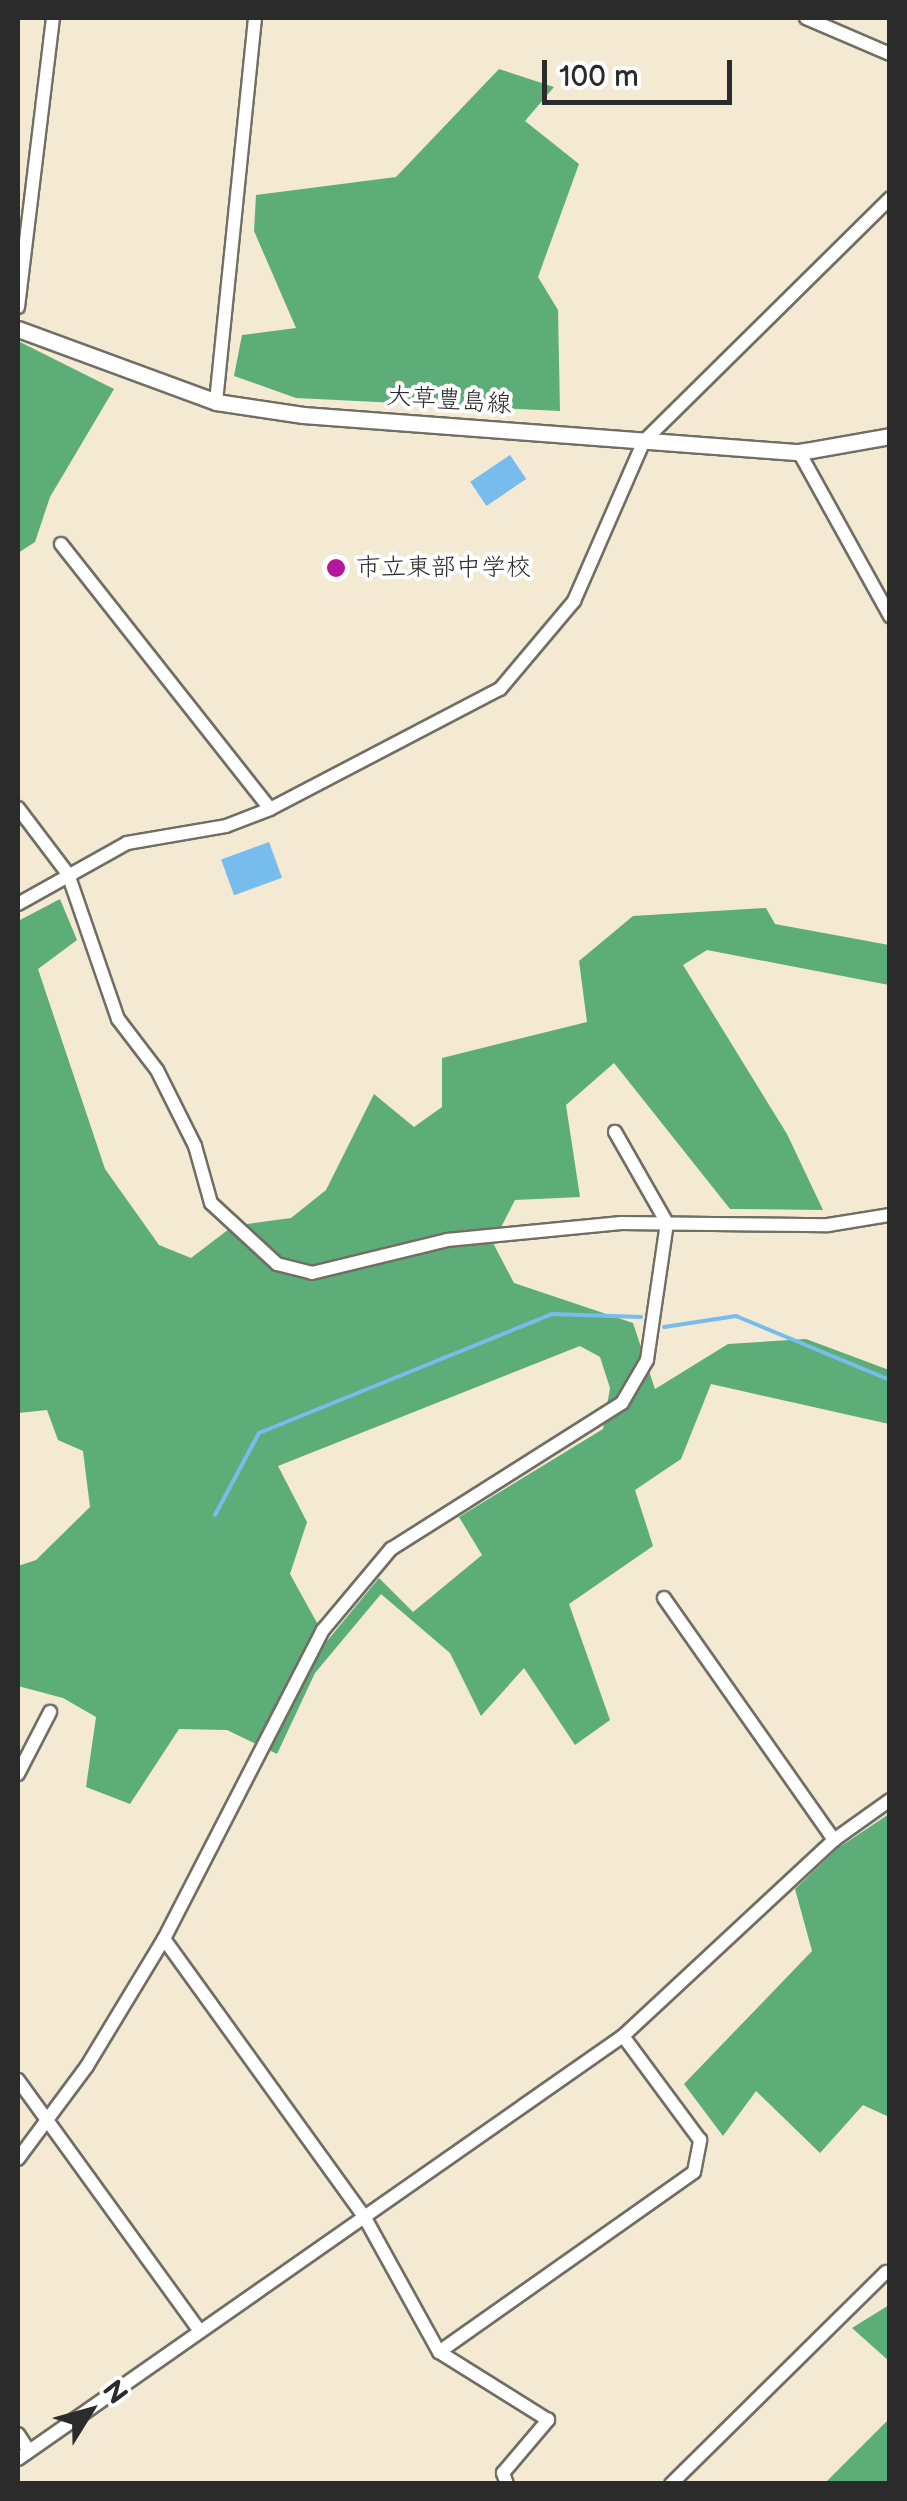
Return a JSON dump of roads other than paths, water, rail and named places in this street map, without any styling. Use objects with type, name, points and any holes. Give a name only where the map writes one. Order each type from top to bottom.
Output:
[{"type":"main road","name":"大草豊島線","points":[[18,329],[216,402],[303,416],[798,452],[890,436]]},
{"type":"street","points":[[18,307],[53,18]]},
{"type":"street","points":[[216,402],[254,18]]},
{"type":"street","points":[[806,18],[890,54]]},
{"type":"street","points":[[18,904],[127,843],[226,826],[270,808],[472,708],[520,670],[596,562],[644,441],[890,198]]},
{"type":"street","points":[[798,452],[890,616]]},
{"type":"street","points":[[62,544],[270,808]]},
{"type":"street","points":[[18,808],[68,874],[118,1019],[157,1070],[196,1146],[211,1204],[277,1264],[312,1272],[501,1232],[666,1223],[828,1226],[890,1215]]},
{"type":"street","points":[[18,2159],[47,2124],[164,1939],[323,1630],[392,1550],[622,1402],[647,1360],[666,1223],[615,1132]]},
{"type":"street","points":[[664,1598],[834,1840]]},
{"type":"street","points":[[18,1774],[50,1712]]},
{"type":"street","points":[[18,2434],[24,2455],[623,2036],[834,1840],[890,1800]]},
{"type":"street","points":[[164,1939],[365,2218],[439,2352],[548,2420],[503,2474],[506,2484]]},
{"type":"street","points":[[439,2352],[694,2172],[700,2140],[623,2036]]},
{"type":"street","points":[[18,2080],[199,2330]]},
{"type":"street","points":[[671,2484],[886,2272]]},
{"type":"water","points":[[510,455],[526,479],[486,506],[470,482]]},
{"type":"water","points":[[269,842],[282,878],[234,895],[221,859]]},
{"type":"waterway","points":[[215,1515],[259,1433],[552,1314],[641,1317]]},
{"type":"waterway","points":[[664,1327],[736,1316],[890,1380]]},
{"type":"place","name":"市立東部中学校","points":[[336,568]]}]
